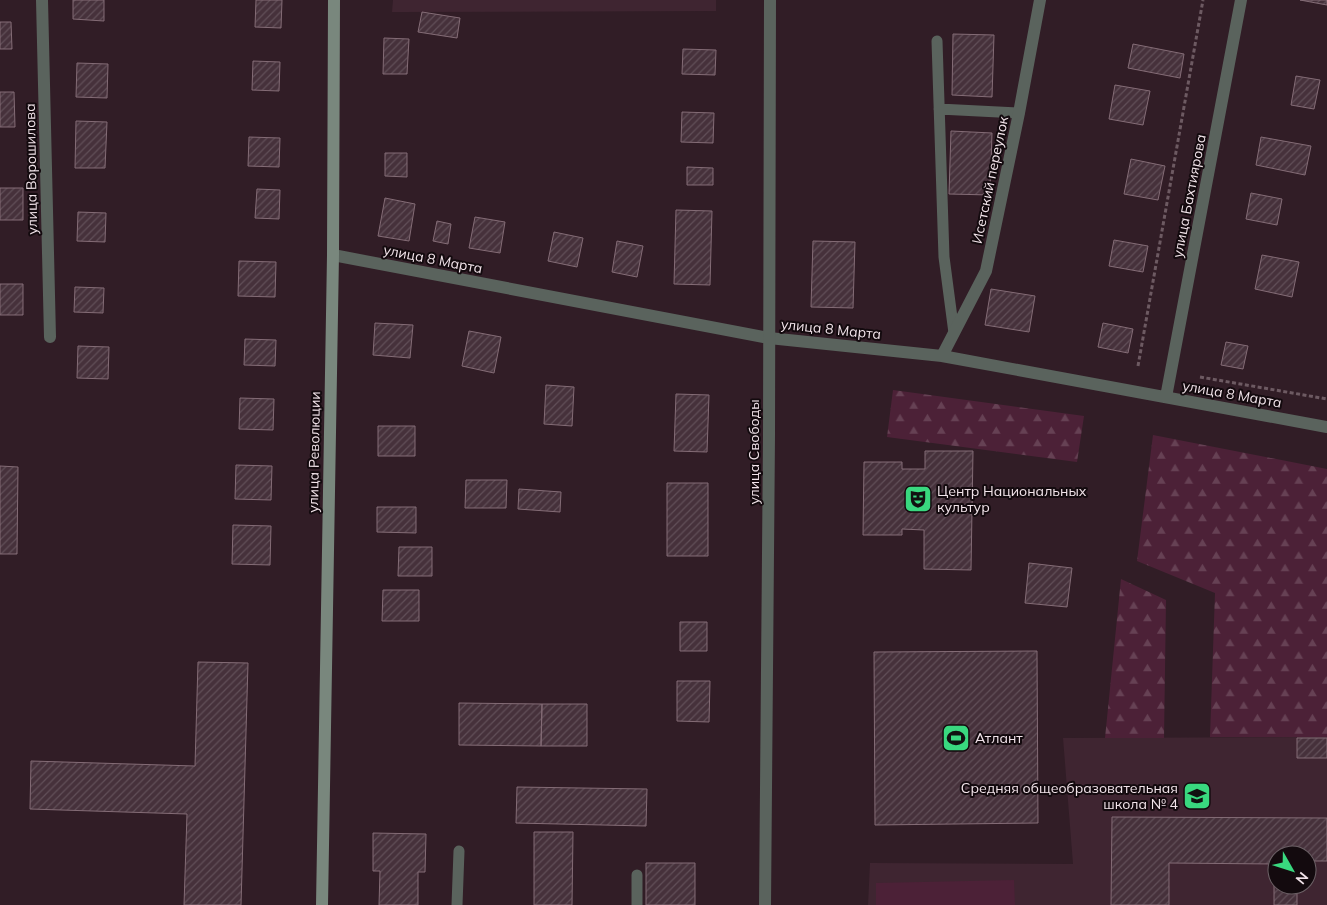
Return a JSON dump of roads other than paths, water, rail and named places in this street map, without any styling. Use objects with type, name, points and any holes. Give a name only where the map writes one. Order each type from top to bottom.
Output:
[{"type":"main road","name":"улица Революции","points":[[322,905],[334,0]]},
{"type":"street","name":"улица Ворошилова","points":[[42,0],[50,337]]},
{"type":"street","name":"улица Свободы","points":[[765,905],[770,0]]},
{"type":"street","name":"Исетский переулок","points":[[942,356],[986,271],[1040,0]]},
{"type":"street","name":"улица Бахтиярова","points":[[1166,398],[1241,0]]},
{"type":"street","name":"улица 8 Марта","points":[[332,256],[769,338],[942,356],[1327,427]]},
{"type":"lane","points":[[936,41],[944,258],[954,333]]},
{"type":"lane","points":[[939,109],[1019,113]]},
{"type":"lane","points":[[457,905],[459,851]]},
{"type":"lane","points":[[637,875],[637,905]]},
{"type":"place","name":"Центр Национальных культур","points":[[918,499]]},
{"type":"place","name":"Атлант","points":[[956,738]]},
{"type":"place","name":"Средняя общеобразовательная школа № 4","points":[[1197,796]]}]
